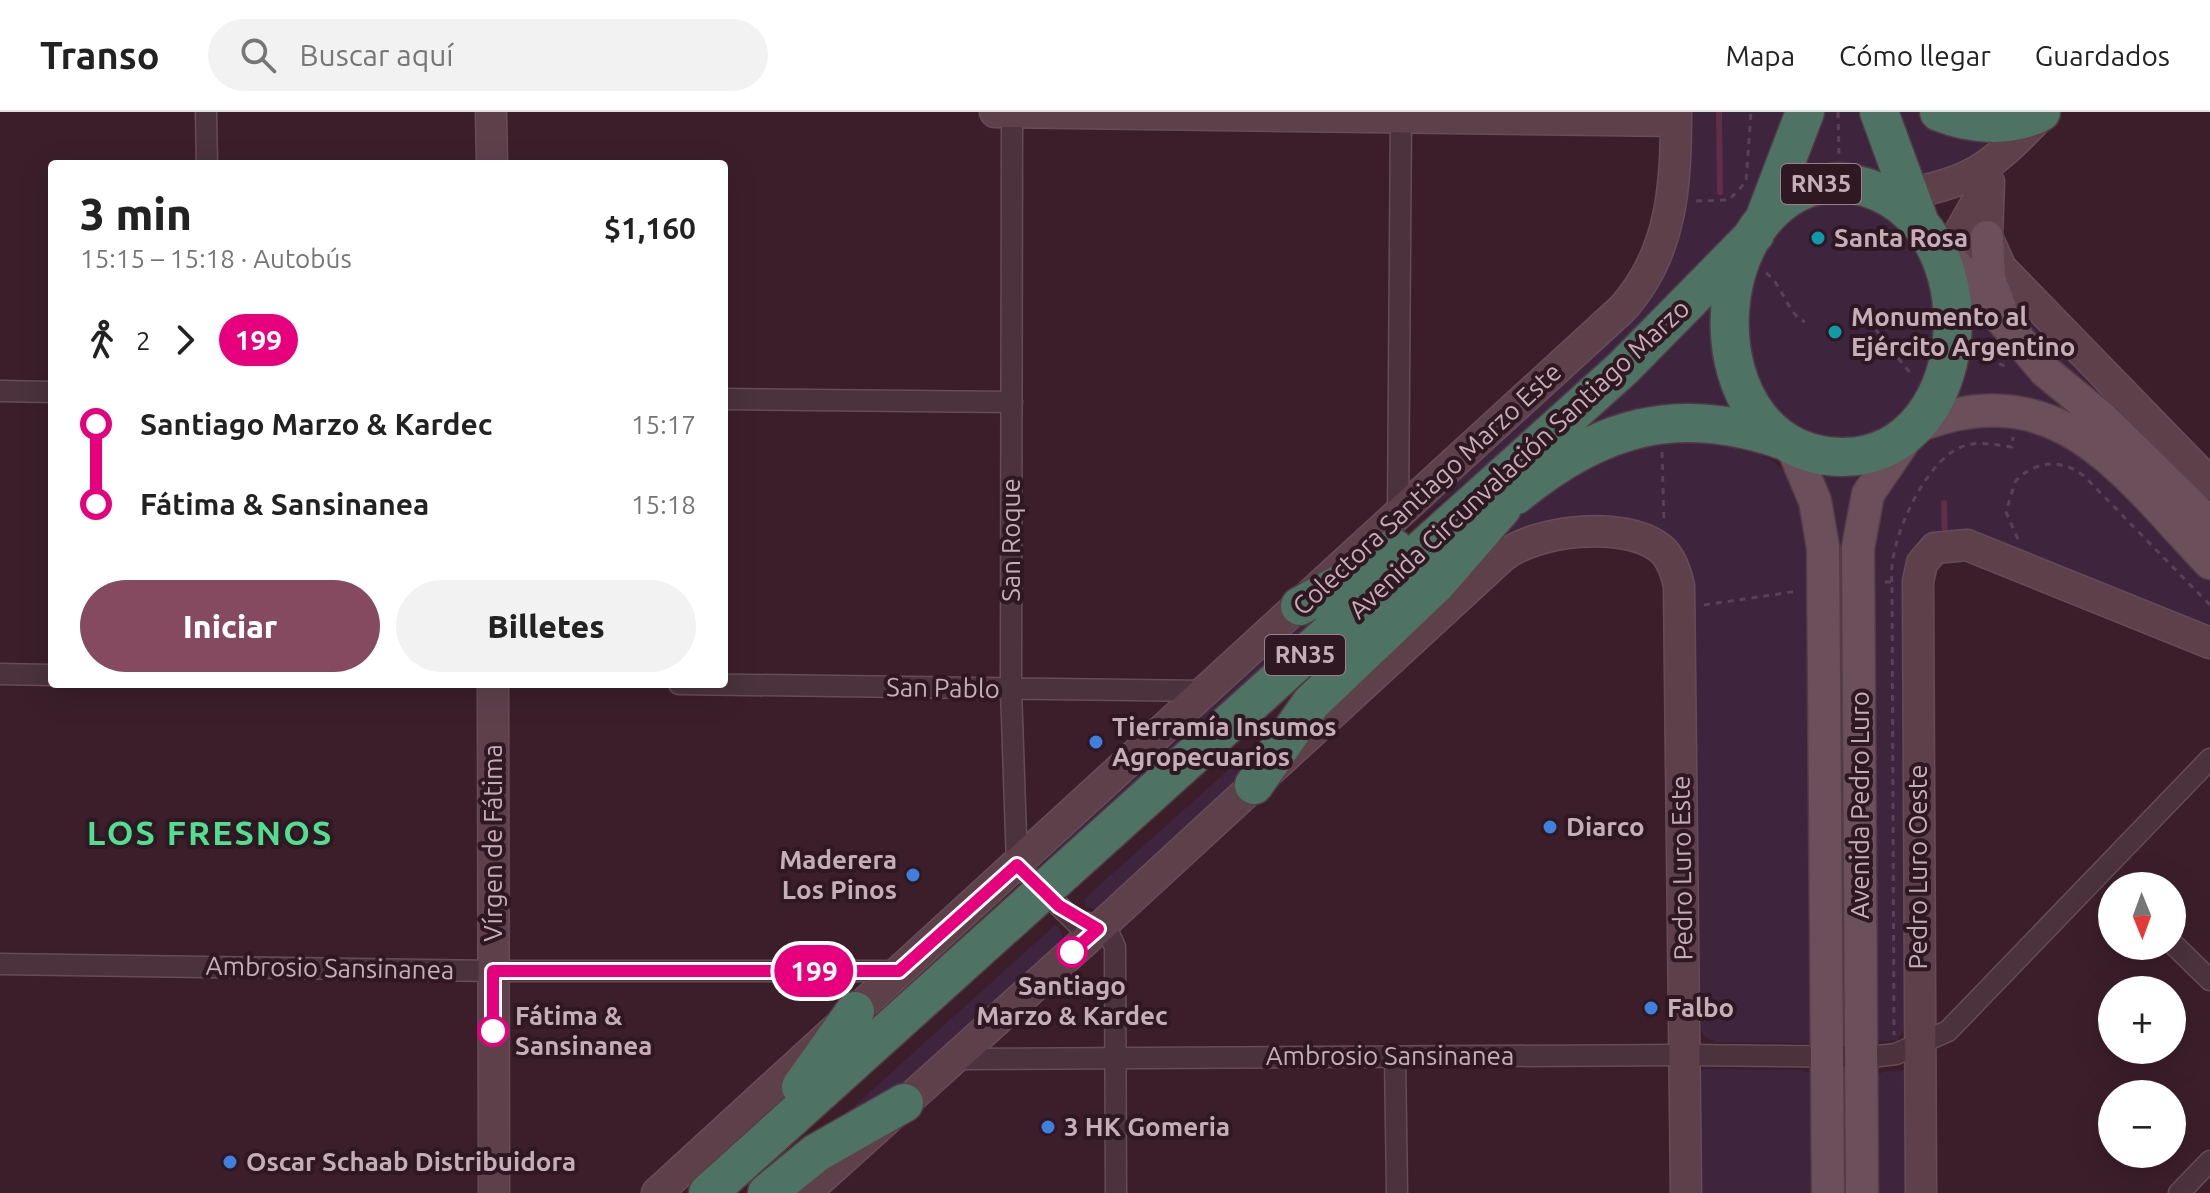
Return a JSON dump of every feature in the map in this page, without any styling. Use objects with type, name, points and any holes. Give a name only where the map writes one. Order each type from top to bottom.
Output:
[{"type":"highway","name":"RN35","points":[[1761,241],[1805,112]]},
{"type":"highway","name":"RN35","points":[[1879,112],[1925,232],[1951,329],[1947,358],[1936,397],[1913,430],[1880,450],[1855,456],[1815,454],[1787,443],[1751,410],[1737,378],[1732,352],[1732,297],[1742,260],[1761,241],[1790,196],[1814,185],[1853,184],[1925,232]]},
{"type":"highway","points":[[1939,112],[1991,122],[2018,120],[2043,112]]},
{"type":"highway","name":"Avenida Circunvalación Santiago Marzo","points":[[708,1193],[1040,887],[1566,420],[1761,241]]},
{"type":"highway","points":[[1300,606],[1374,564],[1489,471],[1566,420]]},
{"type":"highway","name":"Avenida Circunvalación Santiago Marzo","points":[[741,1193],[1040,887],[1570,455],[1629,429],[1661,424],[1707,423],[1787,443]]},
{"type":"highway","points":[[1254,785],[1311,703],[1436,584],[1502,508]]},
{"type":"highway","points":[[688,1193],[802,1086],[855,1011]]},
{"type":"highway","points":[[767,1193],[816,1153],[904,1103]]},
{"type":"main road","points":[[1925,232],[2045,371],[2205,506]]},
{"type":"main road","points":[[1987,237],[1990,286],[2012,333]]},
{"type":"main road","points":[[1913,430],[1952,414],[1979,410],[2031,416],[2070,429],[2111,460],[2210,563]]},
{"type":"main road","name":"Avenida Pedro Luro","points":[[1862,1193],[1860,530],[1872,486],[1913,430]]},
{"type":"main road","name":"Avenida Pedro Luro","points":[[1787,443],[1815,501],[1823,547],[1828,1193]]},
{"type":"street","points":[[206,112],[207,160]]},
{"type":"street","points":[[491,112],[492,160]]},
{"type":"street","points":[[995,112],[1676,117]]},
{"type":"street","name":"San Roque","points":[[1012,112],[1011,689],[1040,887]]},
{"type":"street","points":[[1925,232],[1967,179],[2013,144],[2043,112]]},
{"type":"street","points":[[1398,516],[1401,115]]},
{"type":"street","name":"Colectora Santiago Marzo Este","points":[[657,1193],[899,971],[1040,887],[1207,691],[1631,300],[1650,268],[1669,220],[1676,177],[1676,117]]},
{"type":"street","points":[[1925,232],[1964,222],[2013,144]]},
{"type":"street","points":[[1989,182],[1987,237],[1995,259],[2205,506]]},
{"type":"street","points":[[0,391],[48,392]]},
{"type":"street","points":[[728,399],[1012,402]]},
{"type":"street","points":[[805,1193],[1518,545],[1552,535],[1617,533],[1662,540]]},
{"type":"street","name":"Pedro Luro Este","points":[[1662,540],[1673,566],[1679,593],[1686,1193]]},
{"type":"street","name":"Pedro Luro Oeste","points":[[1921,1193],[1906,1044],[1918,582],[1922,563],[1935,548],[1956,544],[1978,548],[2210,643]]},
{"type":"street","points":[[0,674],[48,675]]},
{"type":"street","name":"San Pablo","points":[[728,685],[1207,691]]},
{"type":"street","name":"Vírgen de Fátima","points":[[493,688],[494,1193]]},
{"type":"street","name":"Ambrosio Sansinanea","points":[[2114,872],[2210,759]]},
{"type":"street","points":[[1040,887],[1094,933],[1110,936],[1115,947],[1116,1193]]},
{"type":"street","name":"Ambrosio Sansinanea","points":[[953,1059],[1889,1055],[1906,1044],[1948,1031],[2098,889]]},
{"type":"street","points":[[2186,957],[2210,980]]},
{"type":"street","name":"Ambrosio Sansinanea","points":[[0,964],[493,971],[899,971]]},
{"type":"street","points":[[1395,1056],[1397,1193]]},
{"type":"street","points":[[2179,1193],[2210,1161]]},
{"type":"path","points":[[1683,201],[1729,200],[1746,182],[1751,112]]},
{"type":"path","points":[[1838,112],[1839,167]]},
{"type":"path","points":[[1761,241],[1761,278]]},
{"type":"path","points":[[1763,271],[1773,278],[1796,317],[1805,322]]},
{"type":"path","points":[[1866,323],[1884,336],[1900,363],[1916,377]]},
{"type":"path","points":[[1967,350],[2008,367]]},
{"type":"path","points":[[1913,384],[1919,371]]},
{"type":"path","points":[[1906,1044],[1893,558],[1915,496],[1926,477],[1959,448],[1981,444],[2012,447],[2014,434]]},
{"type":"path","points":[[1662,450],[1662,540]]},
{"type":"path","points":[[2024,545],[2007,519],[2006,504],[2011,489],[2020,476],[2033,467],[2064,465],[2085,477],[2210,605]]},
{"type":"path","points":[[1877,582],[1892,582]]},
{"type":"path","points":[[1704,619],[1704,604],[1799,591]]},
{"type":"shaded area","points":[[1687,112],[1791,112],[1743,222],[1598,375],[1377,553],[1643,298]]},
{"type":"shaded area","points":[[1817,112],[1870,112],[1887,177],[1845,167],[1800,174]]},
{"type":"shaded area","points":[[1889,112],[1920,112],[1991,141],[1957,167],[1917,180]]},
{"type":"shaded area","points":[[1833,200],[1863,203],[1901,225],[1930,278],[1934,328],[1929,363],[1919,391],[1892,426],[1852,442],[1807,436],[1766,399],[1755,372],[1749,334],[1751,292],[1758,268],[1775,234],[1797,213]]},
{"type":"shaded area","points":[[2000,283],[2210,495],[2210,502],[2027,336]]},
{"type":"shaded area","points":[[1715,295],[1716,356],[1735,413],[1574,438]]},
{"type":"shaded area","points":[[1967,300],[2105,442],[1951,406]]},
{"type":"shaded area","points":[[1978,420],[2071,439],[2210,576],[2210,633],[1930,542],[1905,1029],[1897,1040],[1874,1042],[1870,1037],[1874,513],[1915,454],[1940,436]]},
{"type":"shaded area","points":[[1698,436],[1746,449],[1775,463],[1794,488],[1811,535],[1813,1043],[1716,1042],[1705,1037],[1701,1030],[1694,601],[1624,524],[1447,584],[1511,517],[1583,460]]},
{"type":"shaded area","points":[[1855,476],[1859,480],[1848,1042],[1843,1037],[1843,956],[1821,478]]},
{"type":"shaded area","points":[[1384,564],[1045,867],[1046,854],[1292,630]]},
{"type":"shaded area","points":[[1291,714],[1242,783],[1100,911],[1085,906],[1084,899]]},
{"type":"shaded area","points":[[1055,925],[1059,927],[1064,940],[906,1088],[820,1137]]},
{"type":"shaded area","points":[[1801,1070],[1813,1074],[1820,1193],[1700,1193],[1699,1071]]},
{"type":"shaded area","points":[[1907,1070],[1913,1193],[1872,1193],[1874,1078],[1882,1072]]},
{"type":"waterway","points":[[1719,112],[1720,192]]},
{"type":"waterway","points":[[1944,503],[1945,537]]},
{"type":"bus line","name":"199","points":[[493,1031],[493,971],[899,971],[1017,865],[1059,906],[1098,929],[1072,952]]},
{"type":"place","name":"Santa Rosa","points":[[1818,238]]},
{"type":"place","name":"Monumento al Ejército Argentino","points":[[1835,332]]},
{"type":"place","name":"Tierramía Insumos Agropecuarios","points":[[1096,742]]},
{"type":"place","name":"Diarco","points":[[1550,827]]},
{"type":"place","name":"Maderera Los Pinos","points":[[913,875]]},
{"type":"place","name":"Santiago Marzo & Kardec","points":[[1072,952]]},
{"type":"place","name":"Falbo","points":[[1651,1008]]},
{"type":"place","name":"Fátima & Sansinanea","points":[[493,1031]]},
{"type":"place","name":"3 HK Gomeria","points":[[1048,1127]]},
{"type":"place","name":"Oscar Schaab Distribuidora","points":[[230,1162]]},
{"type":"district","name":"LOS FRESNOS","points":[[210,833]]}]
